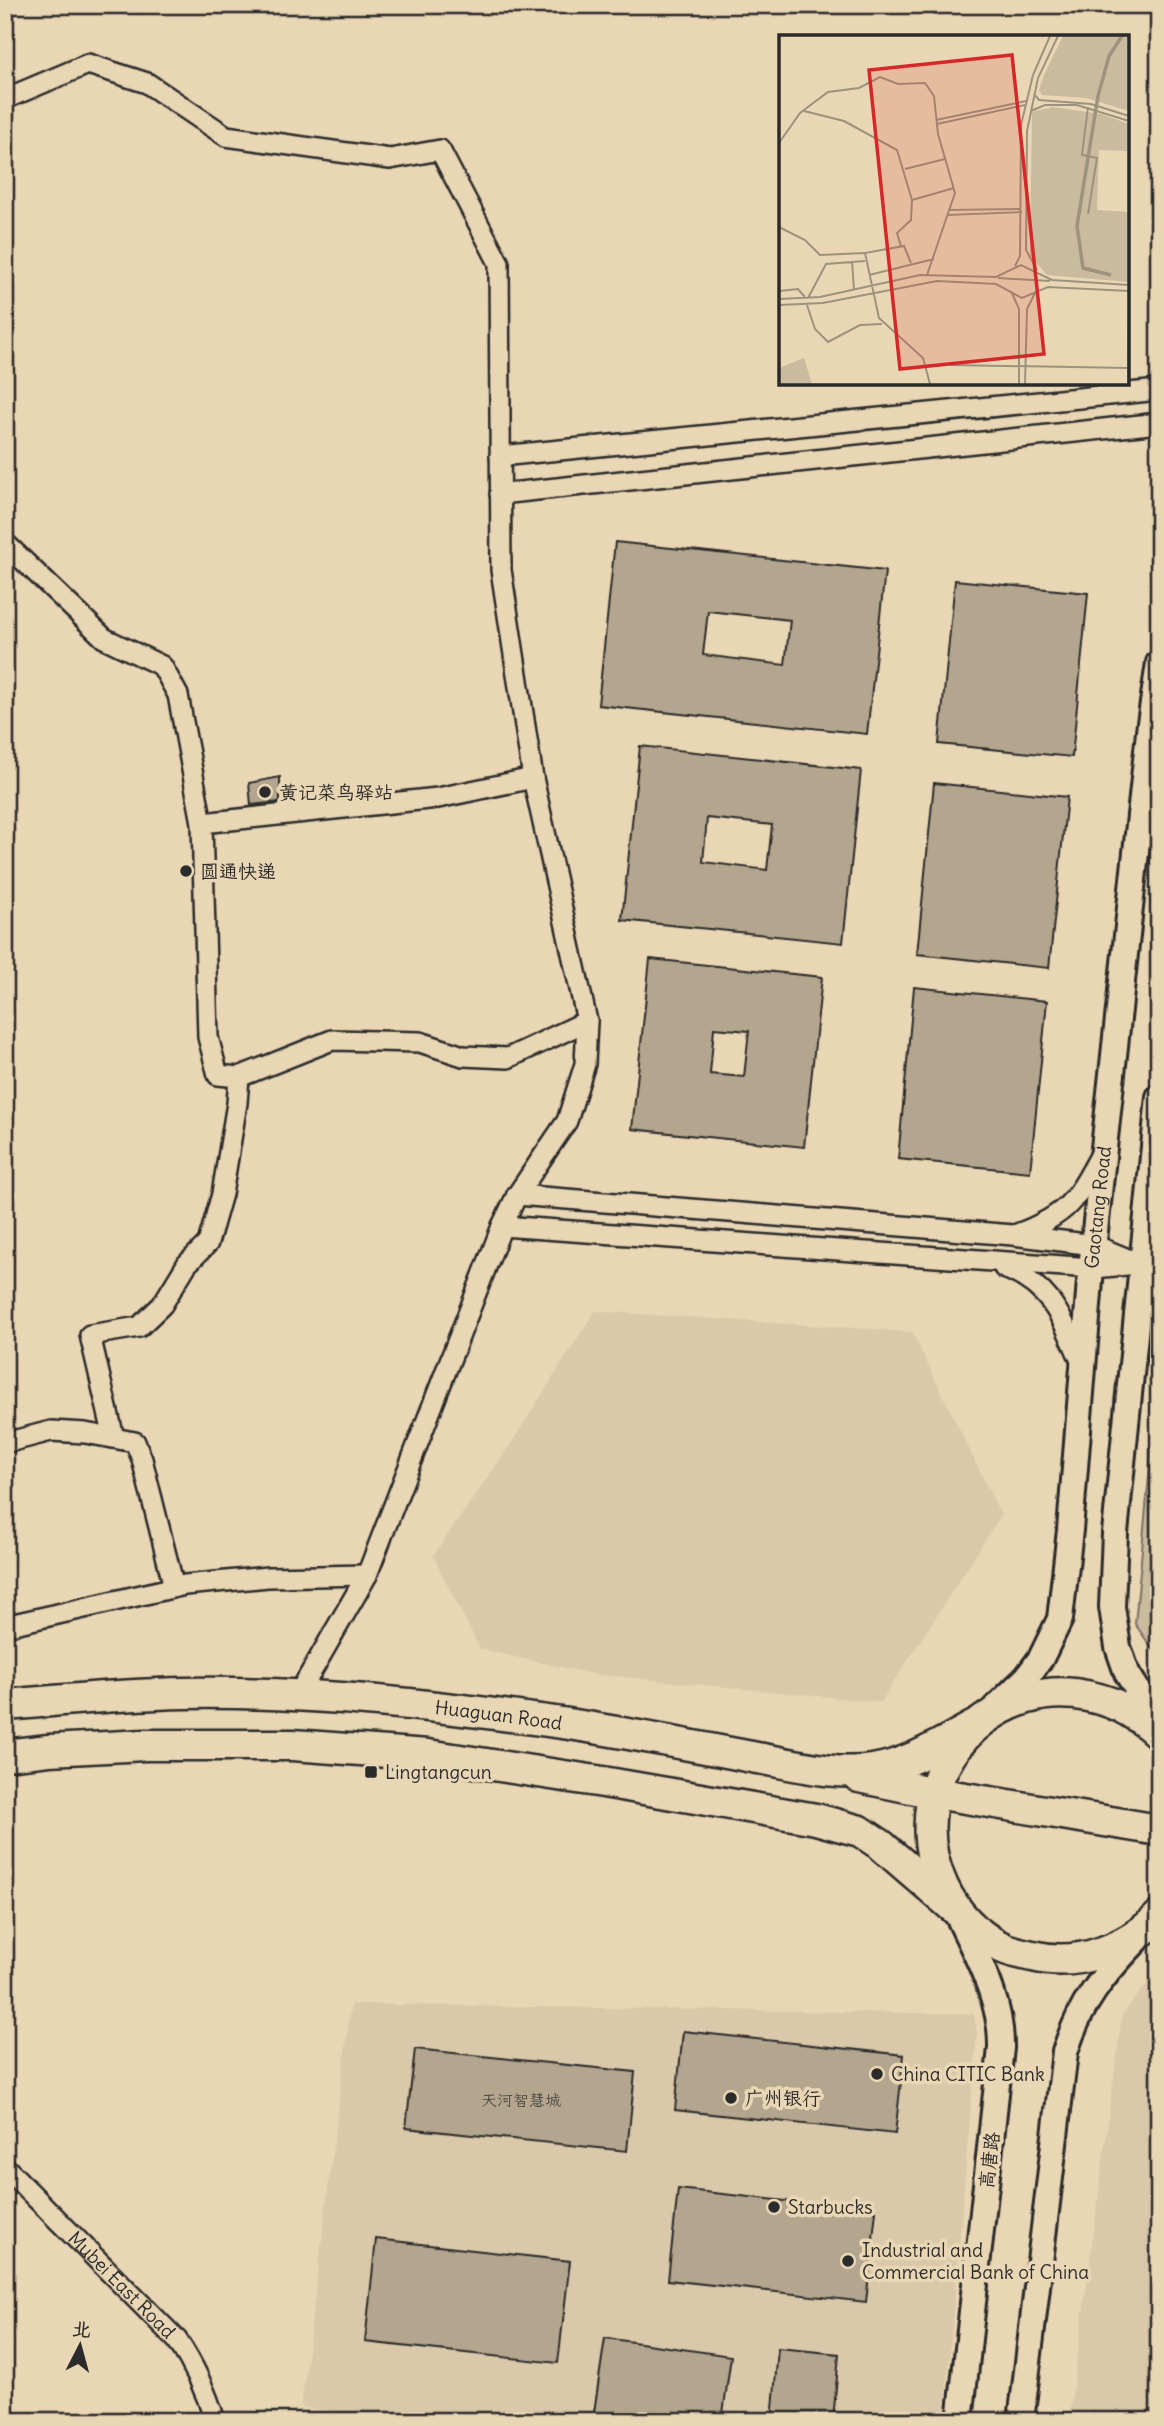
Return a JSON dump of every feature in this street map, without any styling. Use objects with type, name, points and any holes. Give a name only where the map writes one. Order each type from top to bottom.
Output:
[{"type":"main road","points":[[955,1909],[937,1874],[932,1853],[931,1822],[935,1793],[953,1753],[978,1724],[989,1715],[1023,1698],[1058,1692],[1100,1698],[1137,1714],[1159,1734]]},
{"type":"main road","name":"Huaguan Road","points":[[5,1705],[150,1694],[298,1696],[421,1705],[506,1715],[829,1770],[873,1770],[902,1763],[978,1724]]},
{"type":"main road","points":[[5,1755],[145,1745],[293,1745],[428,1755],[816,1819],[859,1831],[881,1845],[981,1934],[1004,1949],[1040,1958],[1082,1958],[1115,1948],[1154,1923]]},
{"type":"main road","points":[[829,1770],[935,1793],[1159,1830]]},
{"type":"street","points":[[5,99],[88,64],[147,83],[226,136],[390,159],[440,150],[499,263],[501,570],[533,778],[587,1021],[585,1064],[567,1121],[517,1195],[502,1226],[367,1575],[298,1696]]},
{"type":"street","points":[[500,456],[1159,390]]},
{"type":"street","points":[[500,494],[1159,423]]},
{"type":"street","points":[[5,543],[104,638],[162,666],[178,695],[202,823],[208,1037],[218,1075],[239,1077],[332,1040],[420,1042],[463,1056],[508,1058],[587,1021]]},
{"type":"street","name":"Gaotang Road","points":[[978,1724],[1027,1677],[1041,1658],[1060,1619],[1082,1363],[1150,723],[1159,663]]},
{"type":"street","points":[[202,823],[438,798],[533,778]]},
{"type":"street","points":[[114,1438],[90,1335],[139,1327],[162,1305],[187,1264],[208,1243],[222,1194],[239,1077]]},
{"type":"street","points":[[1159,1097],[1140,1264],[1115,1533],[1112,1607],[1118,1647],[1128,1673],[1159,1725]]},
{"type":"street","points":[[1013,1236],[1042,1225],[1069,1206],[1080,1193],[1105,1147]]},
{"type":"street","points":[[517,1195],[1013,1236],[1093,1257],[1140,1264]]},
{"type":"street","points":[[502,1226],[987,1261],[1093,1257]]},
{"type":"street","points":[[987,1261],[1026,1278],[1050,1298],[1082,1363]]},
{"type":"street","points":[[5,1443],[51,1431],[135,1441],[142,1459],[174,1587]]},
{"type":"street","points":[[5,1626],[174,1587],[268,1577],[367,1575]]},
{"type":"street","name":"高唐路","points":[[955,1909],[993,1994],[1001,2025],[1001,2048],[960,2421]]},
{"type":"street","points":[[1021,2421],[1065,2052],[1084,2003],[1115,1962],[1154,1923]]},
{"type":"street","name":"Mubei East Road","points":[[5,2167],[177,2340],[191,2361],[209,2400],[215,2421]]},
{"type":"shaded area","points":[[595,1311],[912,1332],[1001,1515],[881,1702],[592,1674],[480,1649],[433,1556],[509,1447]]},
{"type":"shaded area","points":[[1159,1370],[1159,1658],[1135,1624]]},
{"type":"shaded area","points":[[1159,1969],[1159,2421],[1069,2421],[1122,2015]]},
{"type":"shaded area","points":[[351,2004],[974,2014],[977,2033],[944,2421],[414,2421],[301,2407]]},
{"type":"building","points":[[615,542],[885,571],[867,734],[598,705]],"holes":[[[708,611],[790,620],[785,665],[703,655]]]},
{"type":"building","points":[[955,580],[1088,593],[1072,757],[939,744]]},
{"type":"building","points":[[640,746],[861,770],[843,943],[622,920]],"holes":[[[707,818],[772,825],[767,870],[703,862]]]},
{"type":"building","points":[[280,777],[280,802],[251,805],[249,783]]},
{"type":"building","points":[[934,783],[1067,797],[1049,968],[917,954]]},
{"type":"building","points":[[650,959],[822,977],[804,1147],[632,1129]],"holes":[[[714,1028],[749,1031],[744,1077],[710,1074]]]},
{"type":"building","points":[[914,987],[1047,1001],[1030,1172],[898,1159]]},
{"type":"building","points":[[683,2031],[904,2055],[895,2134],[675,2110]]},
{"type":"building","points":[[415,2049],[635,2072],[627,2151],[406,2128]]},
{"type":"building","points":[[678,2189],[876,2211],[866,2302],[668,2280]]},
{"type":"building","points":[[376,2239],[570,2261],[558,2363],[365,2342]]},
{"type":"building","points":[[605,2338],[731,2356],[722,2421],[593,2419]]},
{"type":"building","points":[[778,2348],[839,2354],[833,2421],[772,2421]]},
{"type":"place","name":"黄记菜鸟驿站","points":[[265,792]]},
{"type":"place","name":"圆通快递","points":[[186,871]]},
{"type":"place","name":"Lingtangcun","points":[[371,1772]]},
{"type":"place","name":"China CITIC Bank","points":[[877,2074]]},
{"type":"place","name":"广州银行","points":[[731,2098]]},
{"type":"place","name":"Starbucks","points":[[774,2207]]},
{"type":"place","name":"Industrial and Commercial Bank of China","points":[[848,2261]]}]
